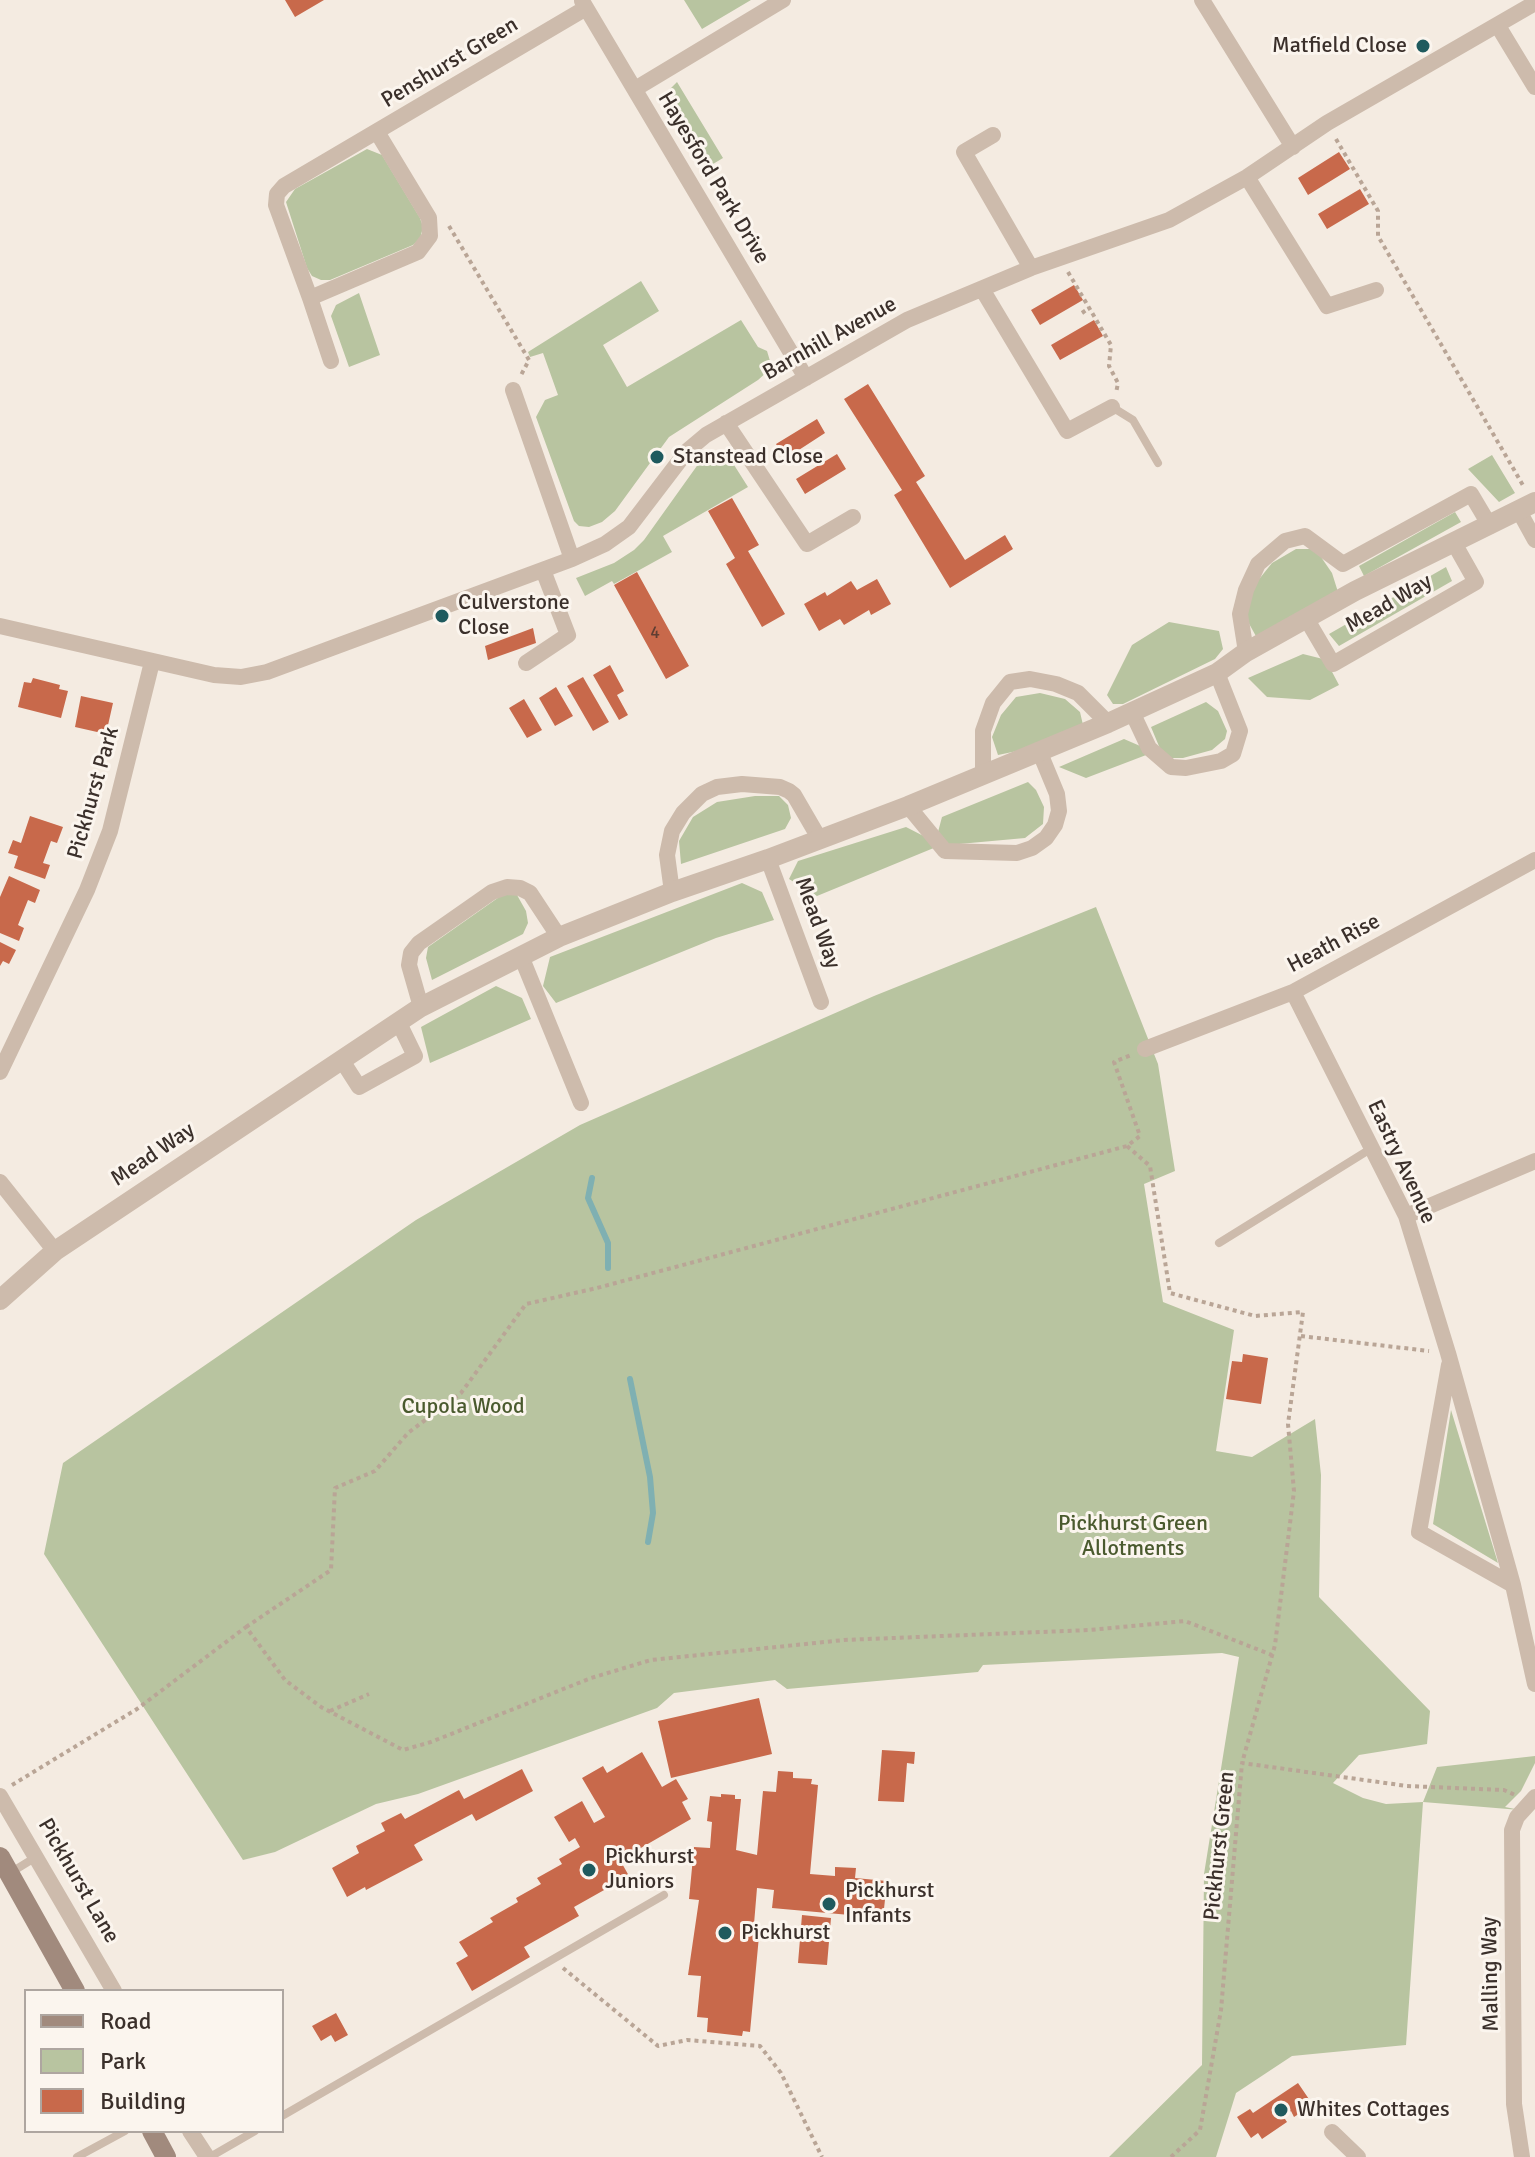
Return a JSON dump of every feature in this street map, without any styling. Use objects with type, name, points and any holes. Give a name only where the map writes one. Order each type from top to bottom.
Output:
[{"type":"main road","points":[[4,1865],[74,1989]]},
{"type":"main road","points":[[153,2133],[166,2157]]},
{"type":"street","points":[[635,89],[783,0]]},
{"type":"street","points":[[1202,0],[1293,147]]},
{"type":"street","name":"Barnhill Avenue","points":[[152,662],[214,675],[241,677],[267,672],[605,544],[629,527],[687,451],[726,423],[907,320],[1031,268],[1169,220],[1247,177],[1327,123],[1535,3]]},
{"type":"street","name":"Hayesford Park Drive","points":[[584,4],[806,378]]},
{"type":"street","name":"Penshurst Green","points":[[331,361],[276,205],[277,194],[284,186],[584,4]]},
{"type":"street","points":[[1498,26],[1535,87]]},
{"type":"street","name":"Penshurst Green","points":[[377,132],[429,218]]},
{"type":"street","points":[[993,135],[964,152],[1031,268]]},
{"type":"street","points":[[1247,177],[1327,306],[1376,290]]},
{"type":"street","points":[[310,298],[418,252],[430,236],[429,218]]},
{"type":"street","points":[[982,289],[1067,431],[1112,407]]},
{"type":"street","points":[[513,390],[572,559]]},
{"type":"street","points":[[726,423],[807,544],[853,517]]},
{"type":"street","points":[[1343,564],[1471,494],[1490,526]]},
{"type":"street","points":[[1529,506],[1535,540]]},
{"type":"street","name":"Mead Way","points":[[0,1300],[55,1251],[421,1007],[559,937],[672,892],[908,806],[1108,723],[1217,673],[1246,652],[1355,591],[1529,506]]},
{"type":"street","name":"Mead Way","points":[[1246,652],[1240,614],[1246,590],[1258,564],[1285,541],[1305,536],[1343,564],[1355,591]]},
{"type":"street","name":"Mead Way","points":[[1306,618],[1333,664],[1476,582],[1454,543]]},
{"type":"street","points":[[526,663],[576,631],[543,570]]},
{"type":"street","points":[[0,626],[152,662]]},
{"type":"street","name":"Pickhurst Park","points":[[0,1072],[87,890],[110,831],[152,662]]},
{"type":"street","points":[[1132,712],[1149,748],[1171,767],[1186,768],[1221,761],[1233,754],[1240,731],[1217,673]]},
{"type":"street","points":[[983,774],[983,731],[993,703],[1010,682],[1030,679],[1056,684],[1078,693],[1108,723]]},
{"type":"street","points":[[908,806],[945,851],[1017,853],[1032,848],[1046,838],[1055,825],[1059,811],[1057,794],[1040,753]]},
{"type":"street","points":[[672,892],[667,855],[672,831],[683,813],[702,794],[717,787],[742,784],[780,787],[789,791],[819,838]]},
{"type":"street","name":"Mead Way","points":[[768,859],[821,1002]]},
{"type":"street","name":"Heath Rise","points":[[1145,1049],[1293,992],[1535,860]]},
{"type":"street","points":[[421,1007],[409,965],[411,953],[419,943],[492,892],[507,887],[530,893],[559,937]]},
{"type":"street","points":[[521,956],[581,1103]]},
{"type":"street","name":"Eastry Avenue","points":[[1293,992],[1406,1216],[1513,1585],[1535,1684]]},
{"type":"street","points":[[341,1059],[359,1087],[415,1056],[398,1021]]},
{"type":"street","points":[[1406,1216],[1535,1161]]},
{"type":"street","points":[[0,1182],[55,1251]]},
{"type":"street","name":"Eastry Avenue","points":[[1449,1356],[1419,1532],[1513,1585]]},
{"type":"street","name":"Pickhurst Lane","points":[[6,1791],[36,1857],[113,1989]]},
{"type":"street","name":"Malling Way","points":[[1522,2157],[1514,2104],[1512,1830],[1517,1817],[1532,1800]]},
{"type":"street","points":[[1332,2132],[1358,2157]]},
{"type":"street","points":[[191,2133],[208,2157]]},
{"type":"lane","points":[[1112,407],[1133,420],[1158,463]]},
{"type":"lane","points":[[1219,1243],[1373,1148]]},
{"type":"lane","points":[[4,1865],[36,1857]]},
{"type":"lane","points":[[284,2115],[664,1895]]},
{"type":"lane","points":[[77,2157],[121,2133]]},
{"type":"lane","points":[[208,2157],[251,2133]]},
{"type":"path","points":[[1327,123],[1378,211],[1378,236],[1529,506]]},
{"type":"path","points":[[429,218],[446,222],[529,360],[513,390]]},
{"type":"path","points":[[1060,258],[1111,345],[1109,366],[1118,383],[1112,407]]},
{"type":"path","points":[[1082,313],[1089,308]]},
{"type":"path","points":[[6,1791],[137,1709],[246,1627],[331,1570],[335,1488],[375,1471],[408,1433],[461,1393],[526,1304],[642,1276],[1127,1146],[1140,1136],[1114,1062],[1145,1049]]},
{"type":"path","points":[[1127,1146],[1150,1166],[1170,1293],[1255,1316],[1303,1312],[1288,1424],[1294,1491],[1275,1645],[1242,1763]]},
{"type":"path","points":[[1301,1336],[1449,1356]]},
{"type":"path","points":[[246,1627],[285,1680],[330,1711],[403,1750],[431,1742],[591,1678],[651,1660],[844,1640],[1090,1630],[1185,1621],[1272,1655]]},
{"type":"path","points":[[330,1711],[369,1694]]},
{"type":"path","name":"Pickhurst Green","points":[[1171,2157],[1200,2130],[1221,2010],[1242,1763],[1407,1786],[1504,1790],[1532,1800]]},
{"type":"path","points":[[552,1960],[658,2046],[687,2040],[760,2046],[781,2073],[822,2157]]},
{"type":"green space","points":[[684,0],[751,0],[702,29]]},
{"type":"green space","points":[[677,82],[723,158],[703,170],[668,110],[670,89]]},
{"type":"green space","points":[[367,149],[382,155],[420,218],[423,227],[420,239],[413,245],[330,280],[321,280],[312,276],[307,268],[286,202],[295,189]]},
{"type":"green space","points":[[641,281],[659,311],[603,345],[627,387],[741,320],[758,347],[767,351],[770,361],[768,371],[669,437],[615,511],[602,522],[589,527],[579,526],[574,521],[536,417],[545,400],[558,395],[543,353],[530,357],[528,352]]},
{"type":"green space","points":[[359,293],[380,355],[349,367],[331,316],[336,305]]},
{"type":"green space","points":[[721,452],[729,457],[748,487],[663,536],[672,552],[585,596],[576,578],[614,563],[634,550],[699,463]]},
{"type":"green space","points":[[1492,455],[1515,493],[1499,502],[1468,469]]},
{"type":"green space","points":[[1455,512],[1461,522],[1364,576],[1359,566]]},
{"type":"green space","points":[[1296,549],[1311,549],[1321,557],[1332,573],[1338,592],[1257,638],[1247,620],[1247,606],[1256,583],[1272,563]]},
{"type":"green space","points":[[1446,567],[1452,581],[1339,646],[1329,634]]},
{"type":"green space","points":[[1169,622],[1219,631],[1223,649],[1215,659],[1123,704],[1113,704],[1107,695],[1132,645]]},
{"type":"green space","points":[[1303,654],[1339,663],[1330,668],[1339,685],[1310,700],[1267,697],[1248,678]]},
{"type":"green space","points":[[1040,693],[1065,699],[1080,712],[1083,725],[1022,750],[998,755],[992,737],[1001,715],[1016,697]]},
{"type":"green space","points":[[1206,702],[1218,711],[1227,731],[1225,739],[1212,750],[1183,758],[1169,758],[1161,751],[1151,727]]},
{"type":"green space","points":[[1124,739],[1154,752],[1086,778],[1059,767]]},
{"type":"green space","points":[[1028,782],[1036,790],[1044,807],[1043,824],[1025,838],[948,845],[938,832],[942,817]]},
{"type":"green space","points":[[779,796],[788,805],[791,818],[785,829],[681,864],[679,841],[693,817],[717,802]]},
{"type":"green space","points":[[906,827],[941,845],[817,896],[789,879],[798,861]]},
{"type":"green space","points":[[742,883],[762,892],[774,920],[716,938],[556,1003],[543,986],[550,957]]},
{"type":"green space","points":[[502,895],[517,895],[526,911],[528,923],[523,934],[432,980],[426,958],[428,947]]},
{"type":"green space","points":[[1096,907],[1158,1064],[1175,1171],[1144,1184],[1163,1302],[1234,1330],[1216,1451],[1252,1457],[1315,1419],[1321,1475],[1319,1597],[1430,1711],[1427,1744],[1359,1755],[1333,1783],[1363,1798],[1386,1804],[1423,1802],[1406,2045],[1292,2056],[1236,2093],[1216,2157],[1109,2157],[1202,2065],[1204,1874],[1239,1657],[1222,1653],[983,1665],[978,1672],[787,1689],[775,1680],[674,1693],[657,1708],[418,1794],[376,1804],[275,1852],[243,1860],[44,1554],[63,1463],[416,1220],[580,1125],[874,996]]},
{"type":"green space","points":[[496,986],[522,998],[531,1019],[430,1063],[421,1027]]},
{"type":"green space","points":[[1451,1410],[1498,1563],[1433,1524]]},
{"type":"green space","points":[[1535,1756],[1535,1763],[1521,1791],[1505,1807],[1520,1810],[1423,1802],[1437,1767]]},
{"type":"building","points":[[285,0],[324,0],[295,17]]},
{"type":"building","points":[[1339,152],[1350,169],[1308,195],[1298,178]]},
{"type":"building","points":[[1360,189],[1369,204],[1327,229],[1318,214]]},
{"type":"building","points":[[1074,285],[1083,300],[1040,325],[1031,310]]},
{"type":"building","points":[[1094,320],[1103,336],[1060,360],[1051,345]]},
{"type":"building","points":[[868,384],[925,476],[916,482],[965,560],[1005,535],[1013,549],[950,588],[894,495],[902,490],[844,399]]},
{"type":"building","points":[[817,419],[825,433],[785,459],[776,444]]},
{"type":"building","points":[[837,454],[846,469],[805,494],[796,479]]},
{"type":"building","points":[[732,498],[759,545],[748,551],[785,614],[762,627],[726,564],[735,558],[708,511]]},
{"type":"building","points":[[637,572],[689,666],[666,679],[614,585]]},
{"type":"building","points":[[877,579],[891,604],[871,615],[869,610],[844,625],[840,619],[819,631],[804,604],[825,592],[827,596],[851,581],[857,590]]},
{"type":"building","points":[[533,628],[536,643],[488,660],[485,646]]},
{"type":"building","points":[[610,665],[624,691],[617,695],[628,715],[619,720],[593,675]]},
{"type":"building","points":[[583,677],[609,722],[593,731],[567,686]]},
{"type":"building","points":[[33,678],[60,685],[59,689],[68,691],[61,718],[18,707],[24,682],[31,683]]},
{"type":"building","points":[[556,687],[573,716],[555,726],[539,698]]},
{"type":"building","points":[[81,696],[113,703],[106,734],[75,727]]},
{"type":"building","points":[[524,699],[542,730],[527,738],[509,708]]},
{"type":"building","points":[[30,816],[63,827],[57,843],[51,841],[43,863],[50,865],[45,879],[14,868],[18,856],[8,853],[13,840],[21,843]]},
{"type":"building","points":[[9,876],[40,890],[35,903],[28,900],[18,925],[24,928],[19,941],[0,933],[0,897]]},
{"type":"building","points":[[0,942],[16,950],[9,964],[3,961],[0,966]]},
{"type":"building","points":[[1243,1354],[1268,1358],[1261,1404],[1226,1399],[1232,1361],[1242,1362]]},
{"type":"building","points":[[759,1698],[772,1754],[671,1778],[658,1721]]},
{"type":"building","points":[[882,1750],[915,1752],[914,1764],[907,1763],[904,1802],[878,1801]]},
{"type":"building","name":"Pickhurst Juniors","points":[[642,1752],[662,1787],[676,1779],[688,1799],[682,1802],[691,1819],[620,1860],[629,1876],[574,1907],[579,1916],[524,1947],[530,1957],[472,1991],[456,1963],[468,1956],[459,1942],[493,1922],[490,1918],[541,1884],[537,1878],[562,1864],[559,1859],[580,1847],[575,1838],[569,1842],[554,1817],[582,1801],[594,1823],[605,1817],[582,1778],[603,1766],[607,1773]]},
{"type":"building","points":[[522,1769],[533,1791],[476,1821],[472,1814],[417,1843],[414,1845],[423,1860],[347,1897],[332,1868],[359,1853],[356,1846],[385,1831],[381,1823],[401,1813],[405,1819],[459,1790],[464,1799]]},
{"type":"building","name":"Pickhurst Infants","points":[[778,1771],[793,1772],[793,1778],[812,1779],[811,1784],[818,1785],[810,1874],[835,1876],[835,1867],[856,1868],[855,1878],[887,1881],[883,1918],[772,1908],[774,1890],[757,1888],[753,1936],[759,1936],[750,2032],[743,2031],[742,2036],[707,2032],[708,2018],[697,2017],[701,1976],[688,1975],[699,1900],[689,1899],[694,1847],[710,1848],[712,1822],[707,1821],[710,1796],[735,1795],[735,1799],[741,1799],[736,1850],[757,1855],[763,1791],[776,1792]]},
{"type":"building","points":[[802,1915],[831,1918],[827,1965],[798,1963]]},
{"type":"building","points":[[336,2013],[348,2035],[335,2042],[331,2035],[321,2041],[312,2026]]},
{"type":"building","name":"Whites Cottages","points":[[1298,2083],[1313,2105],[1294,2117],[1291,2111],[1283,2116],[1287,2122],[1262,2139],[1258,2133],[1251,2138],[1237,2117],[1250,2109],[1253,2113]]},
{"type":"waterway","points":[[592,1178],[588,1198],[608,1243],[608,1268]]},
{"type":"waterway","points":[[630,1379],[650,1477],[653,1513],[648,1542]]},
{"type":"place","name":"Matfield Close","points":[[1423,46]]},
{"type":"place","name":"Stanstead Close","points":[[657,457]]},
{"type":"place","name":"Culverstone Close","points":[[442,616]]},
{"type":"place","name":"Pickhurst Juniors","points":[[589,1870]]},
{"type":"place","name":"Pickhurst Infants","points":[[829,1904]]},
{"type":"place","name":"Pickhurst","points":[[725,1933]]},
{"type":"place","name":"Whites Cottages","points":[[1281,2110]]},
{"type":"park label","name":"Cupola Wood","points":[[463,1407]]},
{"type":"park label","name":"Pickhurst Green Allotments","points":[[1133,1536]]}]
